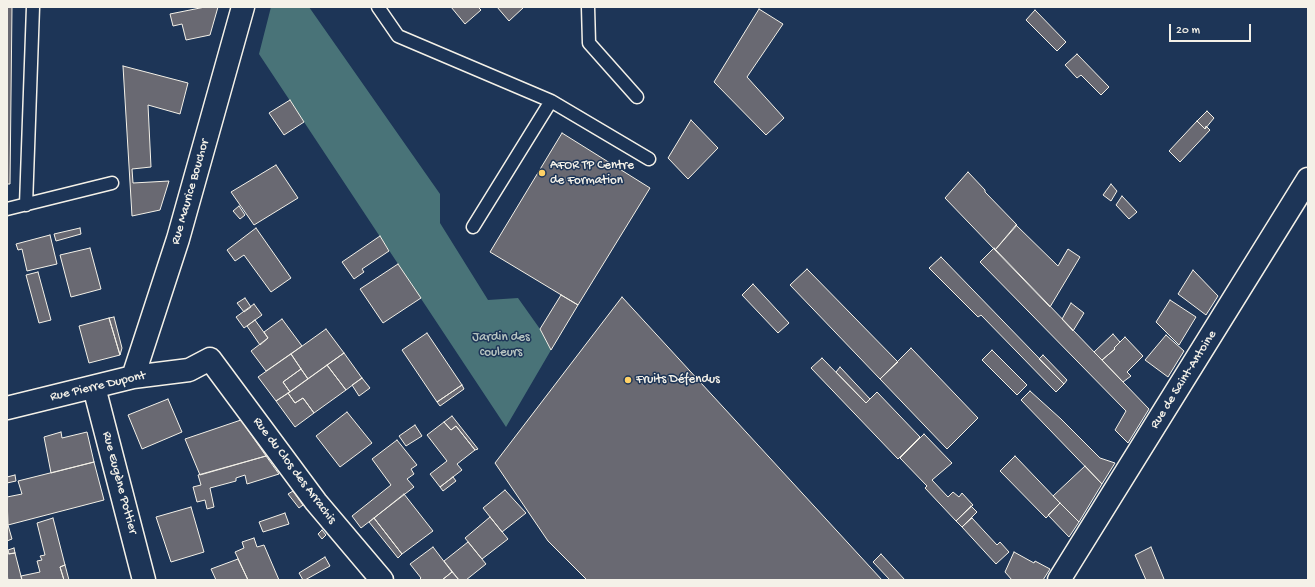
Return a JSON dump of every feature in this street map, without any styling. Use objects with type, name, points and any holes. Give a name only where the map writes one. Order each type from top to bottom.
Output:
[{"type":"street","name":"Rue Maurice Bouchor","points":[[133,376],[178,239],[243,7]]},
{"type":"street","name":"Rue de Saint-Antoine","points":[[1059,580],[1308,179]]},
{"type":"street","name":"Rue Pierre Dupont","points":[[7,408],[133,376],[189,370],[210,359]]},
{"type":"street","name":"Rue du Clos des Arrachis","points":[[210,359],[316,502],[382,580]]},
{"type":"street","name":"Rue Eugène Pottier","points":[[94,387],[144,580]]},
{"type":"lane","points":[[26,204],[33,7]]},
{"type":"lane","points":[[378,7],[398,36],[551,101],[649,159]]},
{"type":"lane","points":[[588,7],[589,44],[637,97]]},
{"type":"lane","points":[[473,227],[551,101]]},
{"type":"lane","points":[[7,209],[112,183]]},
{"type":"green space","name":"Jardin des couleurs","points":[[271,7],[309,7],[440,194],[440,223],[488,300],[518,298],[540,329],[551,350],[506,427],[259,54]]},
{"type":"building","points":[[7,7],[12,7],[10,184],[7,184]]},
{"type":"building","points":[[205,7],[218,7],[210,35],[186,40],[182,24],[173,26],[170,14]]},
{"type":"building","points":[[451,7],[478,7],[481,10],[465,24]]},
{"type":"building","points":[[497,7],[524,7],[509,21]]},
{"type":"building","points":[[759,9],[783,24],[747,77],[784,118],[766,135],[714,82]]},
{"type":"building","points":[[1035,10],[1066,42],[1057,51],[1026,20]]},
{"type":"building","points":[[1077,54],[1109,87],[1101,95],[1081,75],[1077,78],[1065,65]]},
{"type":"building","points":[[123,66],[188,83],[180,114],[148,105],[151,167],[132,169],[133,183],[169,181],[160,210],[132,216]]},
{"type":"building","points":[[290,100],[304,122],[284,135],[269,113]]},
{"type":"building","points":[[1207,111],[1214,118],[1205,129],[1197,121]]},
{"type":"building","points":[[691,120],[718,148],[688,179],[668,158]]},
{"type":"building","points":[[1197,121],[1205,129],[1206,126],[1210,130],[1180,162],[1169,151]]},
{"type":"building","points":[[562,133],[650,188],[578,305],[490,252]]},
{"type":"building","points":[[276,165],[298,198],[254,225],[231,192]]},
{"type":"building","points":[[968,172],[1017,225],[995,250],[945,198]]},
{"type":"building","points":[[1111,184],[1117,191],[1111,201],[1103,195]]},
{"type":"building","points":[[1122,196],[1137,212],[1129,219],[1116,205]]},
{"type":"building","points":[[239,206],[245,215],[240,219],[233,211]]},
{"type":"building","points":[[1016,225],[1058,266],[1068,249],[1080,257],[1050,307],[995,250]]},
{"type":"building","points":[[80,228],[81,234],[56,241],[54,234]]},
{"type":"building","points":[[256,228],[291,278],[271,292],[244,255],[235,261],[227,250]]},
{"type":"building","points":[[50,235],[57,264],[27,271],[22,249],[18,250],[16,244]]},
{"type":"building","points":[[380,236],[389,251],[362,269],[364,272],[354,279],[342,262]]},
{"type":"building","points":[[90,248],[101,289],[71,297],[60,255]]},
{"type":"building","points":[[994,248],[1149,409],[1128,443],[1115,430],[1126,411],[980,262]]},
{"type":"building","points":[[941,257],[1064,384],[1056,392],[981,315],[978,317],[929,268]]},
{"type":"building","points":[[398,264],[421,298],[383,323],[360,289]]},
{"type":"building","points":[[807,269],[898,362],[880,379],[790,285]]},
{"type":"building","points":[[1193,270],[1218,296],[1206,315],[1178,294]]},
{"type":"building","points":[[38,272],[51,320],[39,323],[26,275]]},
{"type":"building","points":[[753,284],[789,323],[778,333],[742,295]]},
{"type":"building","points":[[561,295],[578,305],[551,350],[540,329]]},
{"type":"building","name":"Fruits Défendus","points":[[622,297],[882,580],[587,580],[548,541],[495,463]]},
{"type":"building","points":[[245,298],[251,307],[244,312],[237,303]]},
{"type":"building","points":[[1170,300],[1196,317],[1179,345],[1156,322]]},
{"type":"building","points":[[1071,303],[1084,313],[1073,331],[1062,319]]},
{"type":"building","points":[[254,304],[262,315],[244,328],[236,317]]},
{"type":"building","points":[[114,317],[122,348],[120,355],[109,318]]},
{"type":"building","points":[[109,318],[120,355],[89,363],[79,326]]},
{"type":"building","points":[[282,319],[302,346],[266,371],[251,351],[268,338],[264,332]]},
{"type":"building","points":[[255,320],[268,338],[260,345],[247,326]]},
{"type":"building","points":[[326,329],[344,353],[308,379],[291,354]]},
{"type":"building","points":[[427,333],[462,385],[437,402],[402,350]]},
{"type":"building","points":[[1113,334],[1120,342],[1114,348],[1115,349],[1102,360],[1094,352]]},
{"type":"building","points":[[1166,335],[1184,351],[1168,377],[1145,360]]},
{"type":"building","points":[[1125,337],[1143,356],[1127,372],[1131,376],[1123,382],[1102,360],[1115,349],[1114,348]]},
{"type":"building","points":[[911,348],[978,418],[947,449],[880,379]]},
{"type":"building","points":[[992,350],[1027,385],[1017,395],[982,360]]},
{"type":"building","points":[[344,353],[362,378],[346,390],[327,365]]},
{"type":"building","points":[[291,354],[301,369],[283,382],[290,392],[276,401],[258,377]]},
{"type":"building","points":[[1043,355],[1067,380],[1064,384],[1039,359]]},
{"type":"building","points":[[822,358],[866,403],[877,392],[920,437],[898,459],[811,368]]},
{"type":"building","points":[[327,365],[346,390],[314,413],[303,398],[295,403],[288,393]]},
{"type":"building","points":[[840,367],[870,399],[866,403],[836,372]]},
{"type":"building","points":[[301,369],[308,379],[290,392],[283,382]]},
{"type":"building","points":[[362,378],[370,388],[359,396],[352,385]]},
{"type":"building","points":[[462,385],[464,389],[440,406],[437,402]]},
{"type":"building","points":[[1030,391],[1061,419],[1100,458],[1115,463],[1102,484],[1021,400]]},
{"type":"building","points":[[288,393],[295,403],[303,398],[314,413],[295,427],[276,401]]},
{"type":"building","points":[[168,399],[182,432],[142,449],[128,415]]},
{"type":"building","points":[[347,412],[372,443],[340,467],[316,436]]},
{"type":"building","points":[[452,416],[478,449],[475,450],[456,426],[451,430],[444,422]]},
{"type":"building","points":[[241,420],[266,456],[200,475],[185,439]]},
{"type":"building","points":[[444,422],[451,430],[456,426],[475,450],[457,464],[462,470],[440,487],[430,474],[447,461],[427,435]]},
{"type":"building","points":[[415,425],[422,436],[406,446],[399,436]]},
{"type":"building","points":[[61,432],[62,438],[87,432],[94,462],[51,473],[44,437]]},
{"type":"building","points":[[924,434],[952,463],[932,480],[948,497],[953,492],[959,497],[962,493],[973,505],[956,521],[925,488],[927,486],[900,458]]},
{"type":"building","points":[[397,440],[417,465],[411,469],[414,474],[407,479],[414,487],[361,528],[352,516],[391,485],[372,459]]},
{"type":"building","points":[[266,456],[279,474],[247,484],[245,475],[236,478],[236,481],[210,488],[214,507],[207,509],[205,500],[197,502],[193,487],[201,485],[198,475]]},
{"type":"building","points":[[1015,456],[1060,503],[1046,518],[1000,471]]},
{"type":"building","points":[[94,462],[104,500],[8,525],[7,497],[22,494],[18,481]]},
{"type":"building","points":[[1085,466],[1102,484],[1079,522],[1053,496]]},
{"type":"building","points":[[15,475],[16,481],[7,483],[7,477]]},
{"type":"building","points":[[453,477],[456,481],[443,491],[440,487]]},
{"type":"building","points":[[505,490],[526,513],[502,532],[483,508]]},
{"type":"building","points":[[293,491],[303,505],[299,508],[288,494]]},
{"type":"building","points":[[404,494],[433,531],[402,554],[374,518]]},
{"type":"building","points":[[1060,503],[1079,522],[1069,537],[1048,515]]},
{"type":"building","points":[[971,506],[977,512],[962,527],[956,521]]},
{"type":"building","points":[[191,507],[204,552],[171,562],[156,517]]},
{"type":"building","points":[[285,513],[289,524],[263,532],[259,522]]},
{"type":"building","points":[[490,517],[508,539],[482,559],[465,538]]},
{"type":"building","points":[[53,518],[65,565],[60,567],[64,580],[22,580],[21,576],[40,572],[37,561],[42,560],[40,556],[45,555],[37,523]]},
{"type":"building","points":[[374,518],[402,554],[398,558],[369,522]]},
{"type":"building","points":[[972,518],[997,545],[1000,542],[1009,552],[996,564],[962,527]]},
{"type":"building","points":[[7,525],[12,539],[7,541]]},
{"type":"building","points":[[322,530],[326,535],[322,539],[318,534]]},
{"type":"building","points":[[254,538],[257,547],[264,545],[279,580],[248,580],[235,552],[244,548],[242,542]]},
{"type":"building","points":[[468,542],[486,564],[466,580],[459,580],[444,561]]},
{"type":"building","points":[[433,547],[452,572],[442,580],[419,580],[421,578],[410,564]]},
{"type":"building","points":[[1151,547],[1164,579],[1162,580],[1146,580],[1135,555]]},
{"type":"building","points":[[14,548],[15,553],[9,554],[8,550]]},
{"type":"building","points":[[1014,552],[1034,563],[1035,561],[1050,569],[1043,580],[1012,580],[1005,572]]},
{"type":"building","points":[[15,553],[22,580],[8,580],[7,554]]},
{"type":"building","points":[[881,554],[905,580],[890,580],[873,562]]},
{"type":"building","points":[[325,557],[330,566],[303,580],[299,573]]},
{"type":"building","points":[[238,559],[248,580],[216,580],[211,569]]},
{"type":"building","points":[[65,565],[69,580],[64,580],[60,567]]},
{"type":"building","points":[[452,572],[459,580],[442,580]]},
{"type":"place","name":"AFOR TP Centre de Formation","points":[[542,173]]},
{"type":"place","name":"Fruits Défendus","points":[[628,380]]}]
